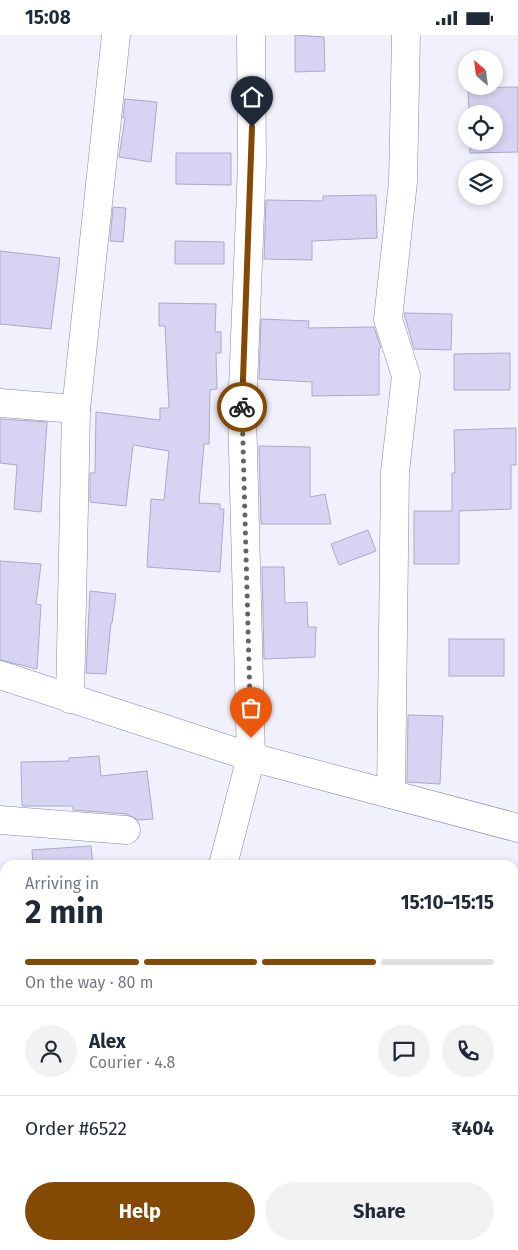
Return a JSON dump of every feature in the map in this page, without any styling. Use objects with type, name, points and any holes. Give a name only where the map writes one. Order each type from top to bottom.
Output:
[{"type":"street","points":[[70,699],[76,409],[116,35]]},
{"type":"street","points":[[224,860],[251,757],[242,412],[252,164],[251,35]]},
{"type":"street","points":[[390,794],[395,472],[406,376],[388,319],[403,182],[406,35]]},
{"type":"street","points":[[0,403],[76,409]]},
{"type":"street","points":[[0,675],[251,757],[390,794],[517,822]]},
{"type":"street","points":[[0,820],[126,830]]},
{"type":"building","points":[[295,35],[324,37],[325,71],[295,72]]},
{"type":"building","points":[[503,87],[518,87],[518,152],[470,153],[470,150],[503,150],[503,105],[469,105],[468,95],[503,95]]},
{"type":"building","points":[[125,99],[157,102],[151,162],[119,157],[125,118],[123,118]]},
{"type":"building","points":[[176,153],[231,153],[231,185],[176,184]]},
{"type":"building","points":[[376,195],[377,238],[312,241],[312,260],[264,259],[266,200],[323,201],[323,196]]},
{"type":"building","points":[[113,207],[126,208],[123,242],[110,241]]},
{"type":"building","points":[[175,241],[224,242],[224,264],[175,264]]},
{"type":"building","points":[[0,251],[60,258],[51,329],[0,324]]},
{"type":"building","points":[[159,303],[216,304],[215,332],[221,332],[221,353],[216,353],[217,389],[210,390],[209,444],[204,444],[199,503],[220,504],[220,509],[224,509],[220,572],[147,567],[151,499],[164,500],[169,451],[133,445],[126,506],[90,502],[90,473],[95,473],[96,412],[160,420],[160,408],[169,408],[165,326],[159,326]]},
{"type":"building","points":[[404,313],[452,314],[451,350],[414,349]]},
{"type":"building","points":[[261,319],[309,321],[308,328],[374,327],[381,348],[379,348],[379,395],[312,396],[312,382],[259,379]]},
{"type":"building","points":[[510,353],[510,390],[454,390],[454,354]]},
{"type":"building","points":[[0,419],[47,422],[41,512],[14,509],[17,465],[0,463]]},
{"type":"building","points":[[516,428],[516,465],[511,465],[511,509],[459,511],[459,564],[414,564],[414,511],[452,511],[452,473],[455,473],[454,430]]},
{"type":"building","points":[[259,446],[310,447],[310,497],[325,494],[331,524],[261,524]]},
{"type":"building","points":[[368,530],[376,551],[339,565],[331,544]]},
{"type":"building","points":[[0,561],[41,564],[36,604],[41,605],[37,669],[0,660]]},
{"type":"building","points":[[262,567],[284,567],[285,603],[307,602],[308,627],[316,627],[315,657],[264,659]]},
{"type":"building","points":[[90,591],[116,594],[106,674],[86,673]]},
{"type":"building","points":[[449,639],[504,639],[504,676],[449,676]]},
{"type":"building","points":[[408,715],[443,716],[440,784],[407,782]]},
{"type":"building","points":[[99,756],[101,776],[147,771],[153,819],[138,820],[127,814],[73,810],[73,806],[22,806],[21,762],[69,761],[69,758]]},
{"type":"building","points":[[91,846],[92,860],[33,860],[32,850]]},
{"type":"way so far","points":[[242,407],[251,738]]},
{"type":"route","points":[[242,407],[252,127]]}]
